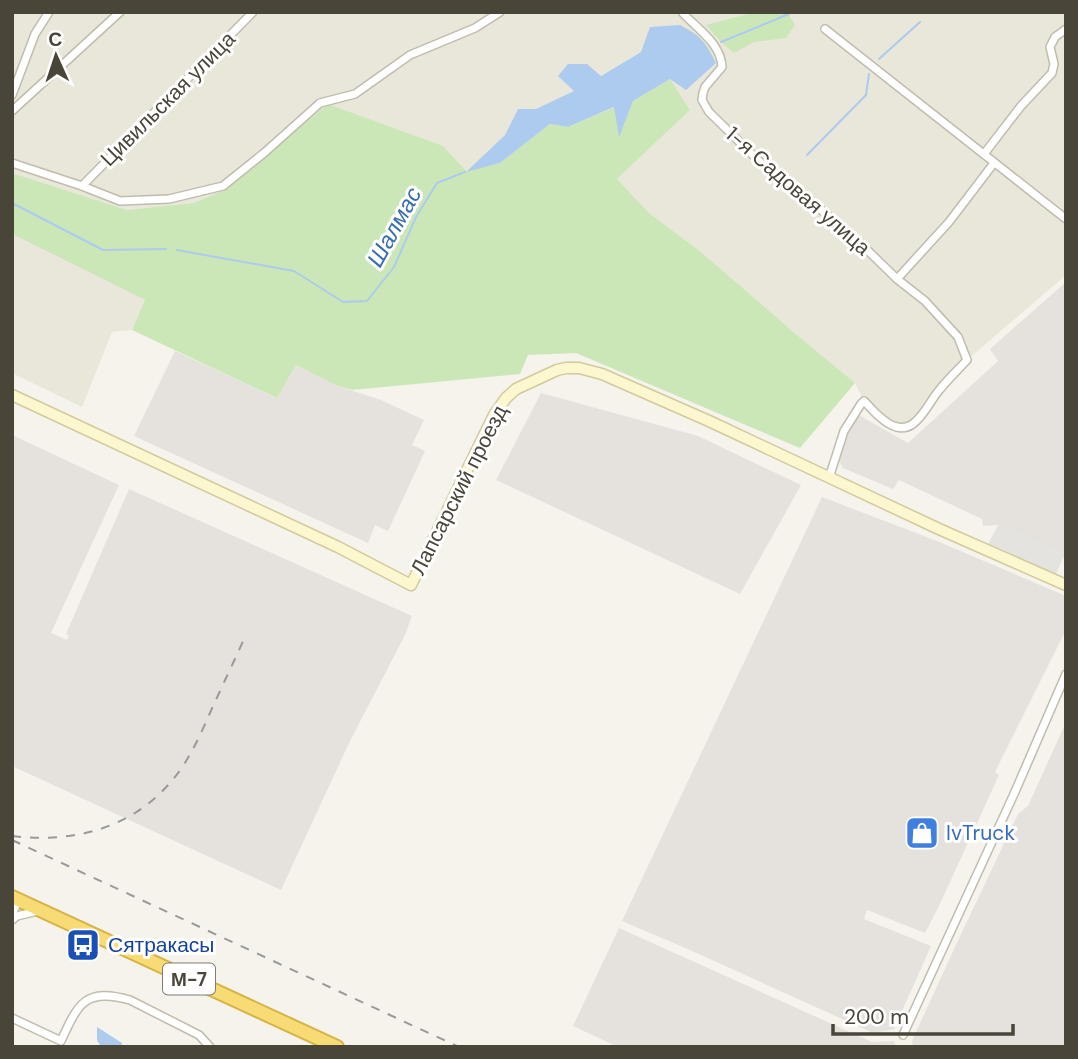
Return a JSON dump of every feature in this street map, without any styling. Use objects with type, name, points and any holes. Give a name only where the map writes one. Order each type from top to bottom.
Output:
[{"type":"highway","points":[[15,898],[42,911]]},
{"type":"highway","name":"М-7","points":[[42,911],[337,1047]]},
{"type":"street","points":[[12,95],[35,34],[49,12]]},
{"type":"street","points":[[12,111],[120,12]]},
{"type":"street","name":"Цивильская улица","points":[[82,186],[253,12]]},
{"type":"street","points":[[12,163],[120,201],[169,199],[223,186],[320,103],[355,94],[410,55],[475,29],[500,12]]},
{"type":"street","name":"1-я Садовая улица","points":[[682,12],[713,43],[721,58],[722,67],[703,93],[702,100],[709,112],[761,163],[806,197],[925,301],[950,327],[967,360],[909,427],[892,425],[864,401],[844,432],[829,478]]},
{"type":"street","points":[[825,29],[1066,219]]},
{"type":"street","points":[[984,154],[1021,106],[1052,73],[1054,64],[1049,47],[1055,37],[1066,29]]},
{"type":"street","points":[[897,279],[950,222],[994,163]]},
{"type":"street","name":"Лапсарский проезд","points":[[12,395],[338,547],[411,585],[494,415],[506,398],[516,389],[556,370],[579,368],[603,374],[709,421],[939,529],[1066,585]]},
{"type":"street","points":[[903,1035],[1066,674]]},
{"type":"street","points":[[12,914],[15,898]]},
{"type":"street","points":[[12,920],[27,913],[42,911]]},
{"type":"street","points":[[12,1018],[61,1041],[78,1007],[87,1000],[97,996],[118,997],[130,1000],[199,1035],[211,1047]]},
{"type":"shaded area","points":[[12,12],[1066,12],[1066,275],[967,360],[919,418],[898,427],[864,401],[855,383],[701,252],[649,213],[617,179],[690,110],[670,79],[641,52],[575,91],[536,109],[518,109],[505,135],[466,172],[442,146],[328,104],[222,192],[194,203],[127,210],[12,173]]},
{"type":"shaded area","points":[[12,234],[145,300],[132,330],[112,332],[82,407],[12,373]]},
{"type":"shaded area","points":[[1066,282],[1066,559],[998,525],[983,526],[982,519],[899,480],[893,489],[843,468],[838,459],[841,453],[838,452],[857,414],[908,443],[998,361],[990,349]]},
{"type":"shaded area","points":[[175,351],[277,398],[296,365],[335,385],[381,400],[424,420],[412,445],[425,451],[388,531],[375,525],[368,543],[134,436]]},
{"type":"shaded area","points":[[541,393],[698,436],[801,485],[740,594],[496,480]]},
{"type":"shaded area","points":[[12,435],[119,485],[51,633],[67,640],[69,635],[66,634],[129,489],[412,616],[281,890],[12,766]]},
{"type":"shaded area","points":[[822,497],[937,541],[1066,596],[1066,630],[995,772],[999,775],[925,933],[867,910],[864,919],[931,946],[894,1029],[873,1033],[622,921]]},
{"type":"shaded area","points":[[998,525],[1060,554],[1063,558],[1056,574],[988,544]]},
{"type":"shaded area","points":[[1066,722],[1066,1047],[913,1047],[912,1041],[954,949],[1018,814],[1028,806]]},
{"type":"shaded area","points":[[619,928],[872,1042],[894,1041],[896,1047],[618,1047],[573,1026]]},
{"type":"green space","points":[[756,12],[787,12],[795,25],[786,38],[754,42],[734,53],[706,25]]},
{"type":"green space","points":[[670,79],[690,110],[617,179],[649,213],[701,252],[855,383],[800,448],[576,353],[528,355],[520,374],[352,390],[335,385],[296,365],[277,398],[132,330],[145,300],[12,234],[12,173],[127,210],[194,203],[222,191],[328,104],[443,146],[466,171],[500,163],[550,124],[568,127],[615,107],[619,135],[633,101]]},
{"type":"water","points":[[680,25],[702,40],[716,63],[686,90],[670,79],[633,101],[619,137],[614,107],[568,127],[550,124],[500,163],[466,172],[505,135],[518,109],[536,109],[574,91],[558,76],[568,64],[587,64],[601,76],[641,52],[650,27]]},
{"type":"water","points":[[97,1027],[122,1043],[121,1047],[101,1047],[97,1040]]},
{"type":"waterway","name":"Шалмас","points":[[721,42],[789,14]]},
{"type":"waterway","points":[[879,59],[920,22]]},
{"type":"waterway","points":[[807,155],[866,95],[869,74]]},
{"type":"waterway","name":"Шалмас","points":[[177,250],[294,271],[343,302],[367,301],[394,267],[416,217],[437,183],[465,172]]},
{"type":"waterway","name":"Шалмас","points":[[12,203],[103,250],[166,249]]},
{"type":"railway","points":[[12,836],[38,838],[86,833],[130,816],[149,803],[167,786],[187,760],[244,639]]},
{"type":"railway","points":[[12,840],[459,1047]]},
{"type":"place","name":"IvTruck","points":[[922,833]]},
{"type":"place","name":"Сятракасы","points":[[83,945]]}]
